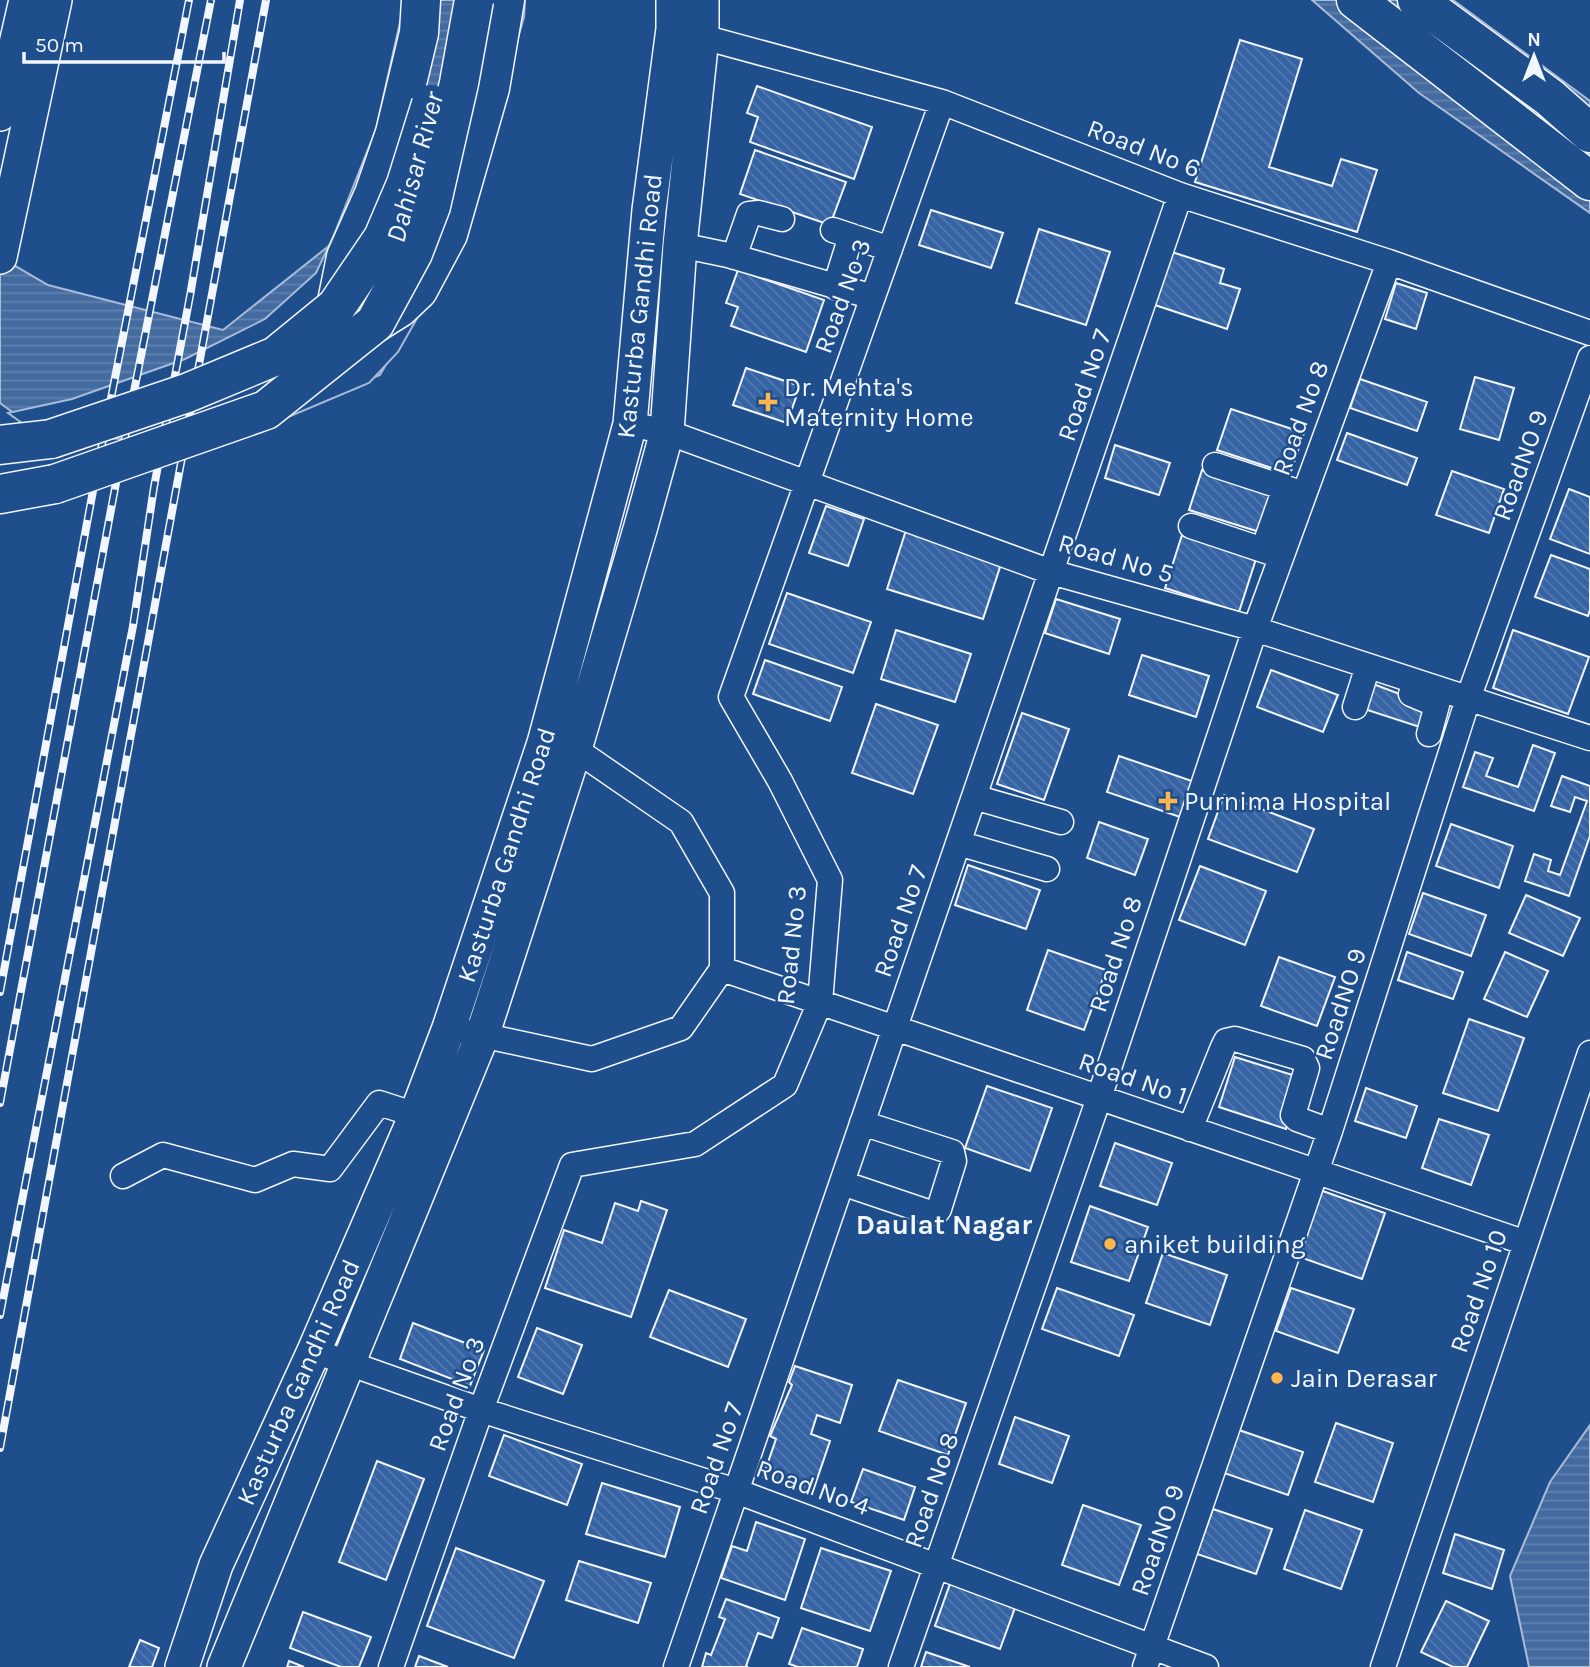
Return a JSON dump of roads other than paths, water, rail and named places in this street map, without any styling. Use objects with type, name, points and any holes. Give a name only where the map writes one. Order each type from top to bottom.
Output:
[{"type":"main road","points":[[0,114],[26,0]]},
{"type":"main road","points":[[0,257],[55,0]]},
{"type":"main road","points":[[336,307],[346,257],[374,194],[395,133],[419,33],[421,0]]},
{"type":"main road","points":[[0,445],[51,439],[187,393],[276,356],[336,307],[383,238],[406,184],[439,76],[454,0]]},
{"type":"main road","points":[[375,323],[413,253],[431,206],[451,124],[474,0]]},
{"type":"main road","points":[[0,494],[55,484],[266,410],[375,323],[399,308],[418,290],[448,234],[490,88],[505,0]]},
{"type":"main road","name":"Kasturba Gandhi Road","points":[[224,1667],[482,1037],[559,746],[630,424],[649,210],[683,22],[702,0]]},
{"type":"main road","points":[[1356,0],[1590,181]]},
{"type":"main road","points":[[1417,0],[1549,97],[1590,133]]},
{"type":"main road","name":"Kasturba Gandhi Road","points":[[181,1667],[216,1565],[314,1351],[415,1115],[559,746],[667,432],[681,232],[683,22]]},
{"type":"main road","points":[[649,210],[681,232]]},
{"type":"main road","points":[[208,1590],[248,1609]]},
{"type":"street","name":"Road No 6","points":[[683,22],[942,102],[1180,195],[1389,262],[1590,333]]},
{"type":"street","name":"Road No 3","points":[[391,1667],[481,1410],[572,1165],[695,1144],[785,1086],[820,1002],[830,880],[780,781],[731,697],[942,102]]},
{"type":"street","name":"Road No 7","points":[[676,1667],[736,1491],[869,1125],[895,1028],[964,845],[1051,572],[1180,195]]},
{"type":"street","points":[[734,257],[749,214],[759,213],[782,219]]},
{"type":"street","points":[[681,232],[734,257],[873,297]]},
{"type":"street","points":[[835,287],[842,233],[890,249]]},
{"type":"street","name":"Road No 8","points":[[901,1667],[1099,1098],[1255,629],[1272,553],[1294,491],[1389,262]]},
{"type":"street","name":"RoadNO 9","points":[[1148,1658],[1331,1131],[1468,699],[1590,358]]},
{"type":"street","name":"Road No 5","points":[[630,424],[667,432],[1051,572],[1255,629],[1413,688],[1468,699],[1590,738]]},
{"type":"street","points":[[1215,466],[1294,491]]},
{"type":"street","points":[[1191,526],[1272,553]]},
{"type":"street","points":[[1355,707],[1377,676]]},
{"type":"street","points":[[1413,688],[1435,702],[1438,707],[1428,727],[1457,732]]},
{"type":"street","points":[[449,1028],[592,1059],[681,1028],[722,969],[722,894],[681,822],[559,746]]},
{"type":"street","points":[[980,798],[1061,822]]},
{"type":"street","points":[[964,845],[1047,869]]},
{"type":"street","name":"Road No 1","points":[[722,969],[1526,1243]]},
{"type":"street","points":[[1191,1129],[1226,1041],[1235,1039],[1303,1059],[1307,1068],[1294,1117],[1331,1131]]},
{"type":"street","name":"Road No 10","points":[[1382,1667],[1590,1053]]},
{"type":"street","points":[[122,1176],[163,1155],[255,1180],[293,1164],[330,1169],[379,1103],[415,1115]]},
{"type":"street","points":[[847,1185],[931,1213],[936,1213],[939,1209],[954,1161],[952,1152],[869,1125]]},
{"type":"street","name":"Road No 4","points":[[314,1351],[481,1410],[736,1491],[936,1565],[1148,1658],[1206,1667]]},
{"type":"water","name":"Dahisar River","points":[[405,0],[525,0],[524,17],[461,236],[380,375],[209,446],[30,425],[0,403],[0,257],[48,285],[223,330],[330,245],[376,129]]},
{"type":"water","points":[[1312,0],[1453,0],[1590,101],[1590,213],[1419,93]]},
{"type":"water","points":[[1590,1425],[1590,1667],[1529,1667],[1510,1576],[1550,1482]]},
{"type":"railway","points":[[0,992],[95,480],[189,0]]},
{"type":"railway","points":[[0,1103],[116,483],[211,0]]},
{"type":"railway","points":[[0,1315],[133,626],[154,487],[190,296],[240,0]]},
{"type":"railway","points":[[0,1448],[266,0]]},
{"type":"place","name":"Dr. Mehta's Maternity Home","points":[[768,402]]},
{"type":"place","name":"Purnima Hospital","points":[[1168,801]]},
{"type":"place","name":"aniket building","points":[[1110,1244]]},
{"type":"place","name":"Jain Derasar","points":[[1277,1378]]},
{"type":"district","name":"Daulat Nagar","points":[[944,1224]]}]
